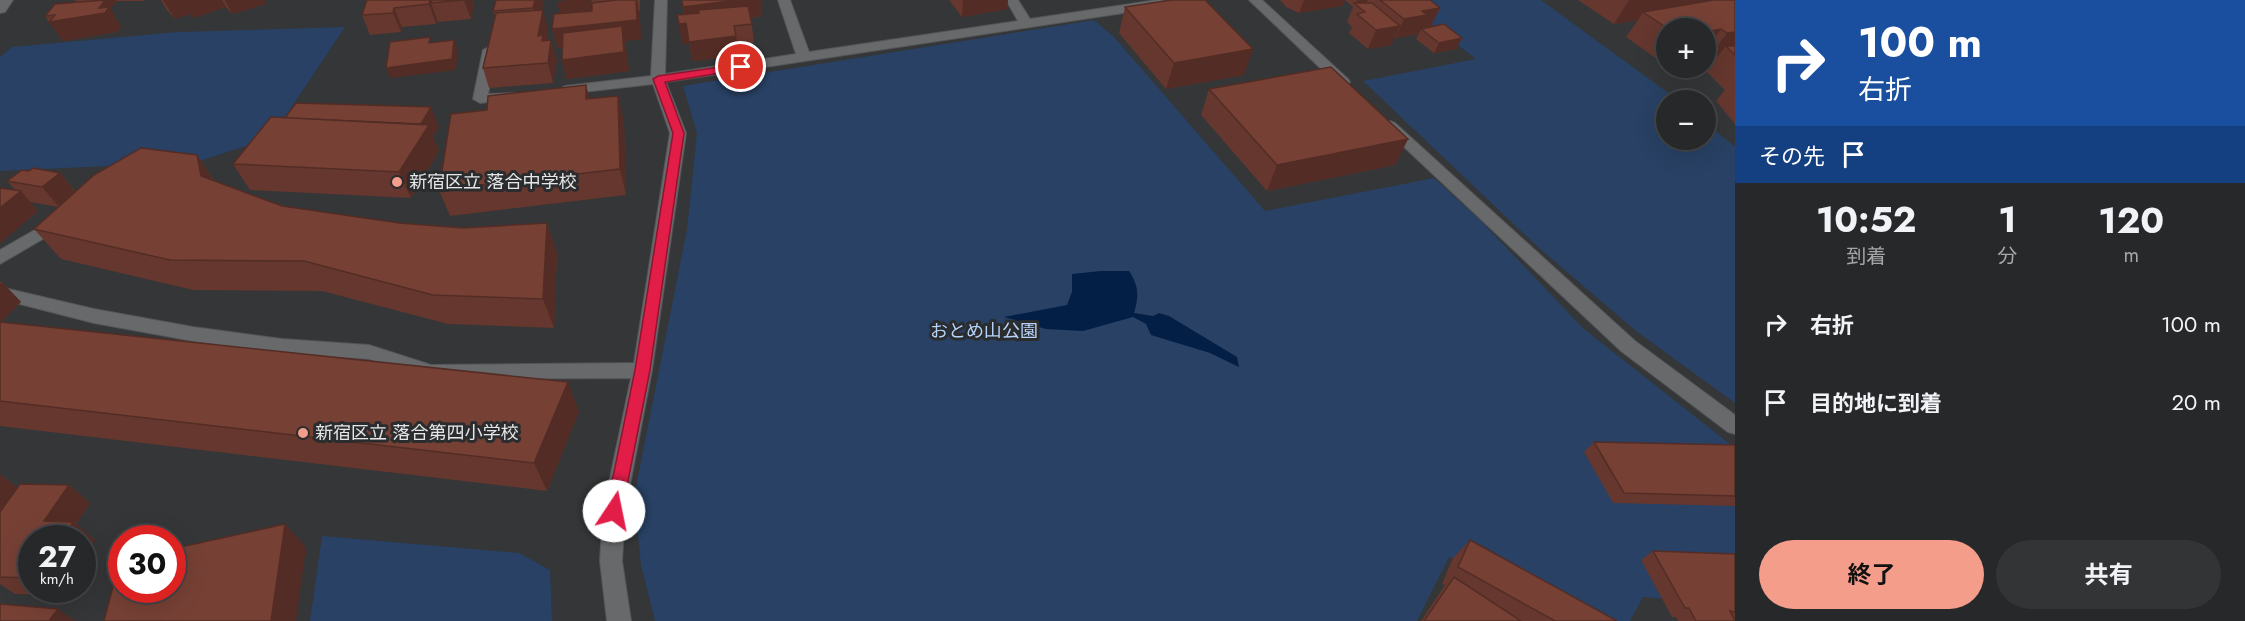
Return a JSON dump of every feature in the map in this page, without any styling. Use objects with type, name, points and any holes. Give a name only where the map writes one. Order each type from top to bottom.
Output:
[{"type":"street","points":[[0,9],[7,0]]},
{"type":"street","points":[[619,621],[611,561],[614,511],[642,370],[678,133],[658,79],[661,0]]},
{"type":"street","points":[[784,0],[804,57]]},
{"type":"street","points":[[1012,0],[1027,24]]},
{"type":"street","points":[[551,91],[658,79],[1183,0]]},
{"type":"street","points":[[1255,0],[1359,96]]},
{"type":"street","points":[[492,40],[480,99],[527,94]]},
{"type":"street","points":[[1376,112],[1628,346],[1735,426]]},
{"type":"street","points":[[0,258],[69,215]]},
{"type":"street","points":[[0,293],[94,316],[193,334],[282,345],[369,352],[431,372],[642,370]]},
{"type":"green space","points":[[1400,0],[1541,0],[1664,90],[1656,90],[1656,150],[1716,150],[1716,131],[1735,147],[1735,403],[1636,331],[1539,248],[1363,81],[1476,59]]},
{"type":"green space","name":"おとめ山公園","points":[[1094,20],[1114,37],[1265,211],[1434,178],[1480,220],[1584,329],[1735,448],[1735,605],[1643,597],[1630,621],[1597,621],[1449,557],[1417,621],[655,621],[641,565],[634,497],[687,229],[697,133],[683,86]]},
{"type":"green space","points":[[345,27],[271,138],[196,162],[0,171],[0,57],[12,47],[178,32]]},
{"type":"green space","points":[[322,536],[519,553],[550,570],[552,621],[310,621]]},
{"type":"shaded area","points":[[1129,271],[1137,291],[1134,313],[1153,316],[1159,313],[1169,316],[1237,357],[1239,367],[1210,353],[1151,335],[1146,324],[1133,317],[1083,331],[1046,329],[1004,317],[1067,305],[1072,292],[1072,274]]},
{"type":"building","points":[[105,0],[99,8],[109,7],[105,13],[49,22],[55,15],[45,16],[55,4]]},
{"type":"building","points":[[367,0],[430,0],[429,4],[394,8],[393,13],[362,15]]},
{"type":"building","points":[[432,0],[464,0],[431,3]]},
{"type":"building","points":[[496,0],[535,0],[533,8],[493,11]]},
{"type":"building","points":[[636,0],[637,20],[552,29],[554,14],[592,11],[592,3]]},
{"type":"building","points":[[682,0],[738,0],[683,7]]},
{"type":"building","points":[[1171,0],[1205,0],[1253,49],[1174,63],[1125,7]]},
{"type":"building","points":[[1380,0],[1430,0],[1440,8],[1422,11],[1427,15],[1404,19]]},
{"type":"building","points":[[1714,0],[1735,0],[1735,32],[1727,33],[1721,29],[1716,30],[1716,18],[1656,18],[1656,21],[1643,12]]},
{"type":"building","points":[[1354,3],[1372,3],[1400,26],[1376,30],[1357,14],[1365,12]]},
{"type":"building","points":[[748,6],[752,24],[734,26],[736,36],[689,42],[686,23],[679,24],[677,15],[699,13],[698,10]]},
{"type":"building","points":[[543,10],[538,36],[543,35],[542,41],[551,40],[548,63],[483,68],[496,13]]},
{"type":"building","points":[[1444,24],[1462,38],[1439,43],[1421,29]]},
{"type":"building","points":[[622,26],[624,52],[562,60],[563,33]]},
{"type":"building","points":[[430,37],[429,43],[454,40],[452,59],[386,68],[390,42]]},
{"type":"building","points":[[1726,46],[1735,46],[1735,55]]},
{"type":"building","points":[[1331,67],[1408,139],[1277,165],[1209,89]]},
{"type":"building","points":[[586,85],[586,99],[618,96],[620,169],[439,190],[451,114],[487,110],[488,96]]},
{"type":"building","points":[[296,103],[431,107],[421,124],[285,118]]},
{"type":"building","points":[[271,117],[429,125],[399,172],[233,164]]},
{"type":"building","points":[[141,148],[197,155],[201,176],[282,206],[399,223],[463,228],[547,223],[543,299],[433,295],[304,261],[170,260],[34,229],[94,175]]},
{"type":"building","points":[[33,168],[60,173],[42,187],[7,181],[22,170],[29,171]]},
{"type":"building","points":[[0,188],[21,191],[0,208]]},
{"type":"building","points":[[0,322],[568,382],[534,463],[0,401]]},
{"type":"building","points":[[1594,442],[1735,445],[1735,496],[1624,493]]},
{"type":"building","points":[[20,484],[69,485],[44,521],[73,522],[71,525],[18,525],[18,578],[0,577],[0,512]]},
{"type":"building","points":[[285,524],[271,621],[104,621],[109,603],[186,603],[186,546]]},
{"type":"building","points":[[1470,540],[1617,621],[1555,621],[1458,567]]},
{"type":"building","points":[[1653,551],[1735,554],[1735,612],[1730,611],[1735,621],[1696,621],[1689,608],[1685,608]]},
{"type":"building","points":[[1454,577],[1521,621],[1424,621]]},
{"type":"building","points":[[0,604],[58,609],[49,621],[0,621]]},
{"type":"place","name":"新宿区立 落合中学校","points":[[397,182]]},
{"type":"place","name":"新宿区立 落合第四小学校","points":[[303,433]]},
{"type":"route","points":[[614,511],[642,370],[678,133],[658,79],[741,67]]}]
